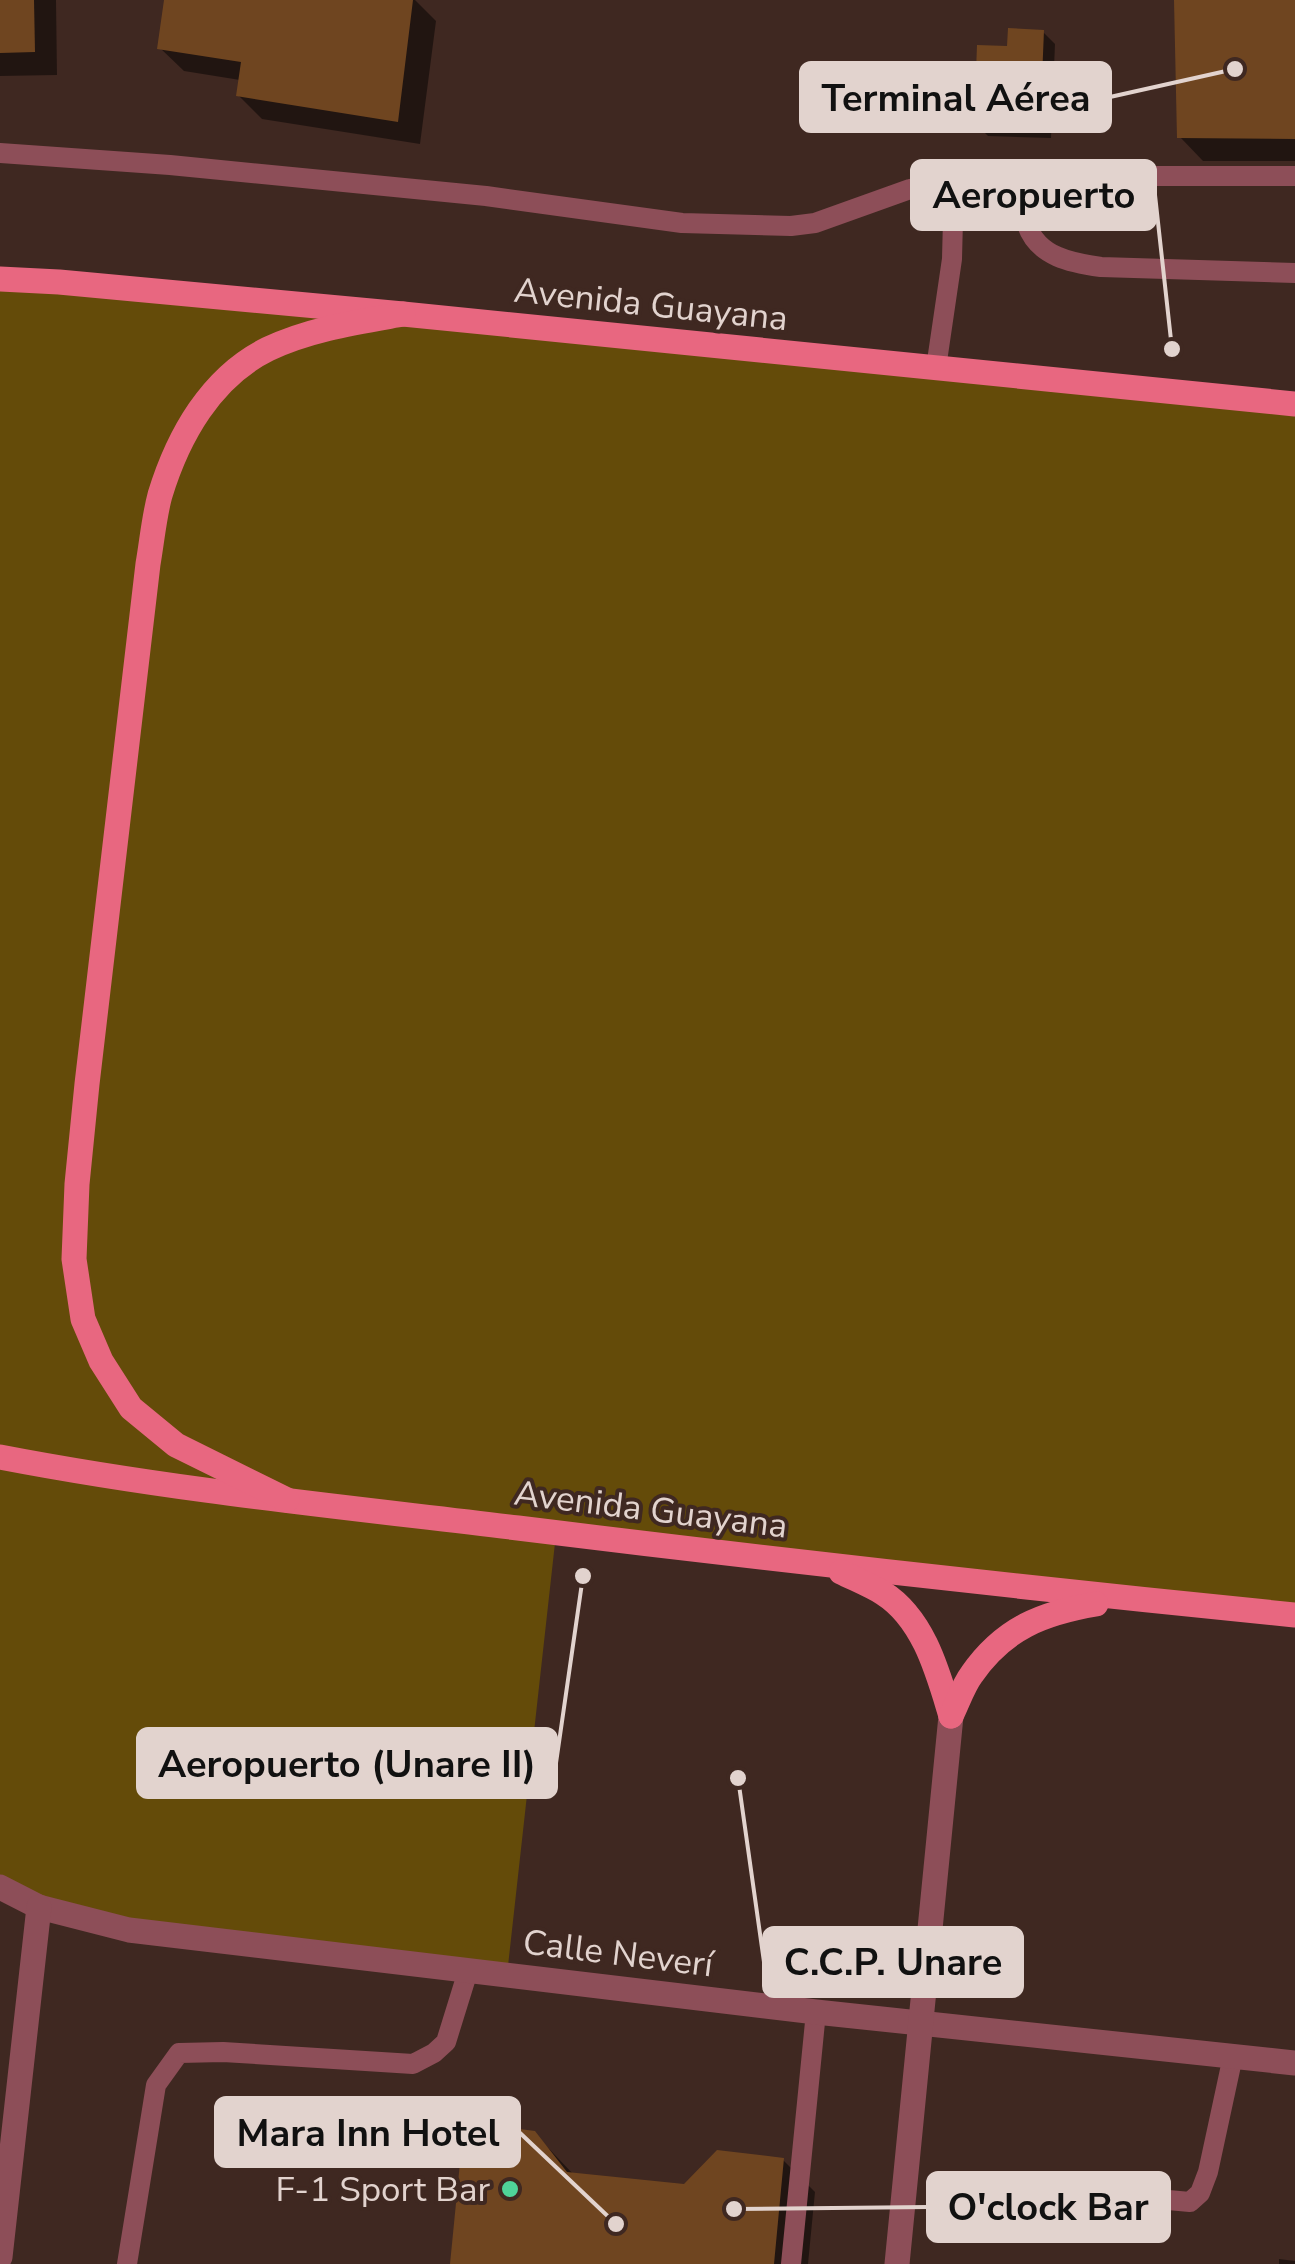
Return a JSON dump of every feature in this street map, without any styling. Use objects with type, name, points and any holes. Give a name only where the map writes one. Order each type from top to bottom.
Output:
[{"type":"main road","name":"Avenida Guayana","points":[[0,279],[403,314],[1295,404]]},
{"type":"main road","points":[[287,1500],[176,1444],[131,1408],[101,1361],[83,1320],[74,1259],[86,1084],[148,564],[159,498],[176,450],[201,407],[234,370],[268,349],[324,329],[403,314]]},
{"type":"main road","name":"Avenida Guayana","points":[[0,1457],[76,1472],[287,1500],[828,1565],[1295,1615]]},
{"type":"main road","points":[[828,1565],[886,1595],[914,1624],[936,1668],[952,1716]]},
{"type":"main road","points":[[952,1716],[970,1676],[996,1645],[1025,1624],[1062,1610],[1131,1599]]},
{"type":"street","points":[[897,2264],[952,1716]]},
{"type":"street","name":"Calle Neverí","points":[[0,1886],[38,1906],[129,1930],[816,2012],[1295,2063]]},
{"type":"street","points":[[0,2258],[38,1906]]},
{"type":"lane","points":[[0,153],[407,188],[700,224],[791,226],[814,223],[910,189],[954,180],[1023,176],[1295,176]]},
{"type":"lane","points":[[1023,176],[1027,225],[1044,250],[1070,263],[1295,274]]},
{"type":"lane","points":[[936,368],[952,259],[954,180]]},
{"type":"lane","points":[[126,2264],[156,2085],[179,2054],[223,2052],[412,2064],[446,2042],[468,1971]]},
{"type":"lane","points":[[790,2264],[816,2012]]},
{"type":"lane","points":[[1015,2186],[1190,2202],[1200,2193],[1208,2172],[1233,2056]]},
{"type":"shaded area","points":[[0,279],[1295,410],[1295,1615],[556,1534],[507,1975],[129,1930],[0,1887]]},
{"type":"building","points":[[0,0],[34,0],[35,52],[0,53]]},
{"type":"building","points":[[164,0],[413,0],[398,122],[236,96],[241,62],[157,49]]},
{"type":"building","points":[[1174,0],[1295,0],[1295,139],[1177,138]]},
{"type":"building","points":[[1008,28],[1044,30],[1040,127],[974,125],[977,45],[1007,46]]},
{"type":"building","points":[[464,2122],[535,2131],[567,2172],[684,2184],[717,2150],[784,2158],[774,2264],[450,2264]]},
{"type":"place","name":"Terminal Aérea","points":[[1235,69]]},
{"type":"place","name":"Aeropuerto","points":[[1172,349]]},
{"type":"place","name":"Aeropuerto (Unare II)","points":[[583,1576]]},
{"type":"place","name":"C.C.P. Unare","points":[[738,1778]]},
{"type":"place","name":"F-1 Sport Bar","points":[[510,2189]]},
{"type":"place","name":"O'clock Bar","points":[[734,2209]]},
{"type":"place","name":"Mara Inn Hotel","points":[[616,2224]]}]
